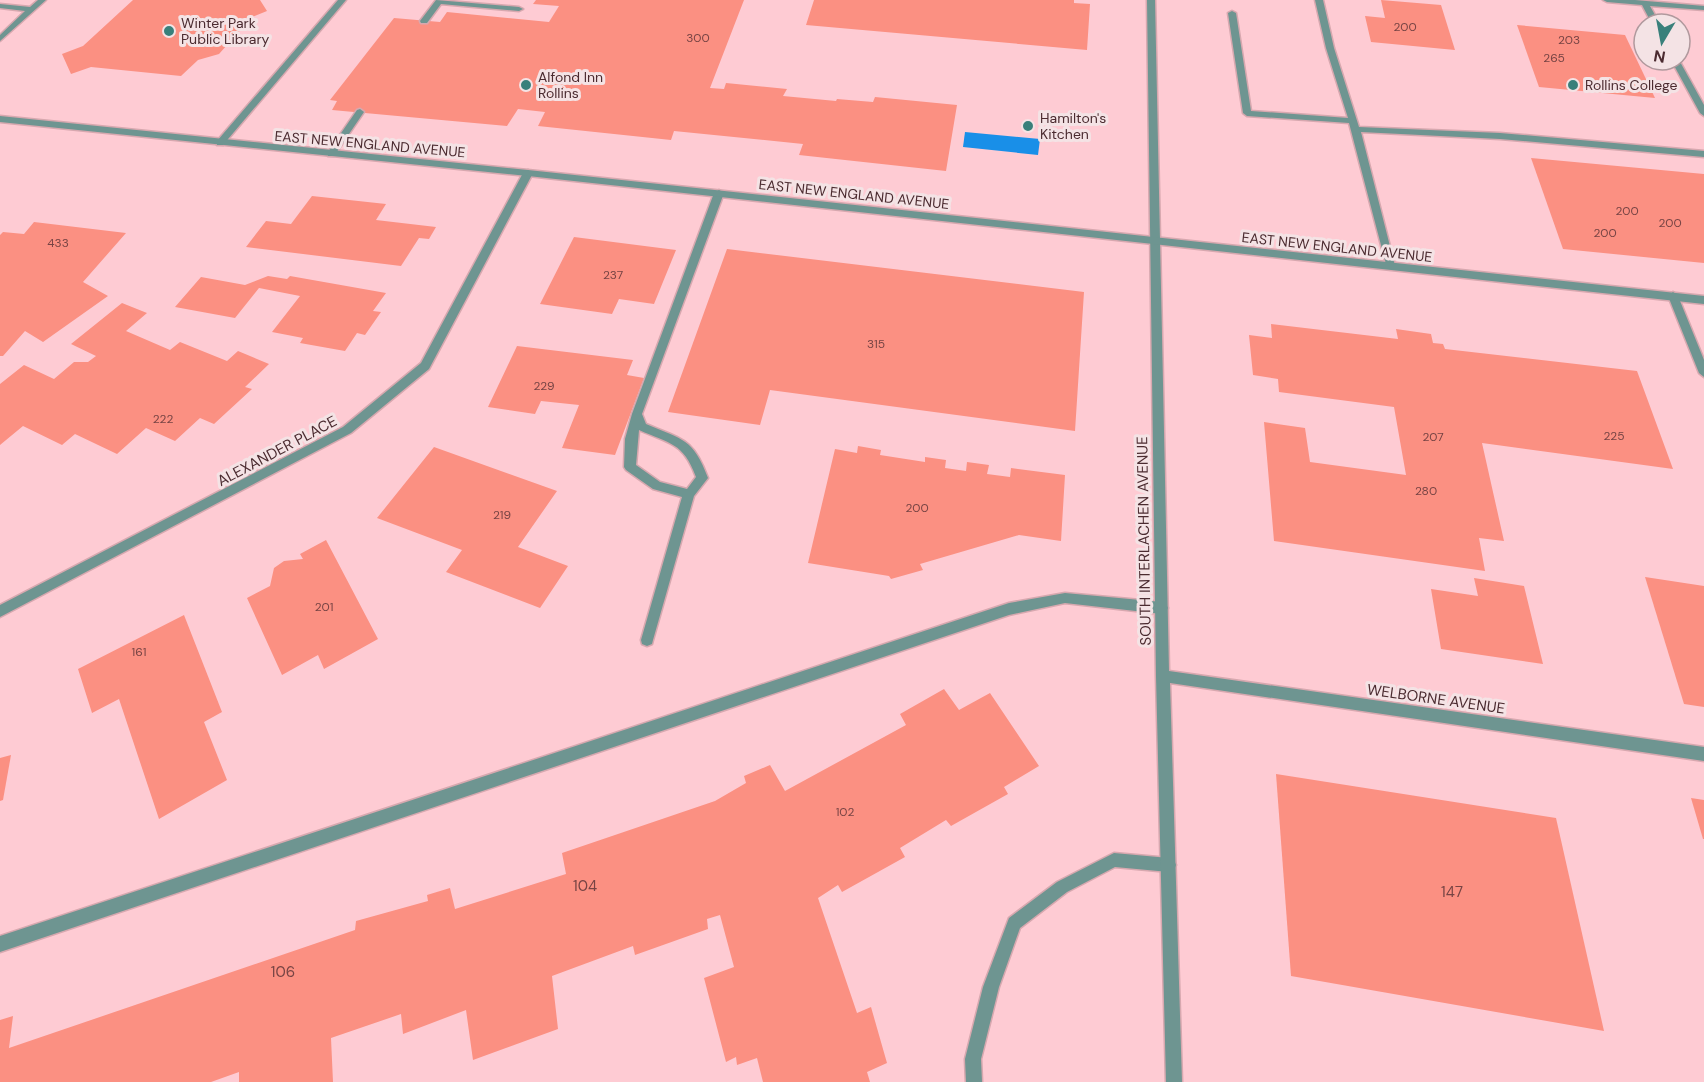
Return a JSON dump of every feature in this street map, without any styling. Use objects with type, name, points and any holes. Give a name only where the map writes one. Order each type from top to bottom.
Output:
[{"type":"street","points":[[0,39],[42,0]]},
{"type":"street","points":[[220,143],[342,0]]},
{"type":"street","points":[[424,21],[439,0],[519,9]]},
{"type":"street","name":"SOUTH INTERLACHEN AVENUE","points":[[1151,0],[1163,676],[1174,1082]]},
{"type":"street","points":[[1319,0],[1390,266]]},
{"type":"street","points":[[1607,0],[1704,8]]},
{"type":"street","points":[[1645,3],[1650,12]]},
{"type":"street","points":[[0,6],[32,10]]},
{"type":"street","points":[[1232,13],[1247,113],[1354,125],[1704,154]]},
{"type":"street","points":[[1682,72],[1704,112]]},
{"type":"street","points":[[331,154],[360,112]]},
{"type":"street","name":"EAST NEW ENGLAND AVENUE","points":[[0,119],[220,143],[528,172],[1704,300]]},
{"type":"street","name":"ALEXANDER PLACE","points":[[0,611],[248,484],[347,430],[425,366],[528,172]]},
{"type":"street","points":[[688,494],[657,486],[630,466],[631,439],[637,414],[719,194]]},
{"type":"street","points":[[1672,296],[1704,373]]},
{"type":"street","points":[[637,414],[642,427],[664,437],[683,442],[696,458],[702,478],[688,494],[647,640]]},
{"type":"street","points":[[0,944],[1009,609],[1065,598],[1162,608]]},
{"type":"street","name":"WELBORNE AVENUE","points":[[1163,676],[1704,754]]},
{"type":"street","points":[[974,1082],[975,1049],[991,987],[1014,923],[1062,887],[1114,860],[1168,865]]},
{"type":"water","points":[[965,132],[1040,139],[1038,155],[963,147]]},
{"type":"building","name":"Winter Park Public Library","points":[[133,0],[260,0],[267,11],[252,17],[219,54],[198,60],[181,76],[91,67],[71,74],[62,54],[83,46]]},
{"type":"building","name":"Alfond Inn Rollins","points":[[536,0],[744,0],[710,88],[724,89],[726,83],[787,89],[783,96],[873,102],[875,97],[957,105],[946,171],[799,155],[803,144],[674,131],[671,140],[538,126],[545,112],[518,109],[507,126],[332,110],[337,101],[330,100],[394,18],[440,22],[447,12],[549,22],[559,6],[533,4]]},
{"type":"building","points":[[814,0],[1074,0],[1074,3],[1090,4],[1087,50],[806,25]]},
{"type":"building","points":[[1381,0],[1441,5],[1455,50],[1371,42],[1365,16],[1385,18]]},
{"type":"building","points":[[1517,25],[1625,35],[1632,50],[1632,72],[1643,72],[1655,98],[1539,87]]},
{"type":"building","points":[[1531,158],[1704,174],[1704,263],[1563,249]]},
{"type":"building","points":[[312,196],[386,204],[376,220],[436,227],[429,239],[419,238],[401,266],[246,247],[266,221],[291,224]]},
{"type":"building","points":[[34,222],[126,233],[83,282],[108,296],[43,342],[25,331],[3,356],[0,356],[0,235],[3,232],[24,234]]},
{"type":"building","points":[[574,237],[676,250],[654,304],[619,299],[612,314],[540,304]]},
{"type":"building","points":[[727,249],[1084,292],[1075,431],[770,390],[760,425],[668,412]]},
{"type":"building","points":[[268,276],[287,279],[290,276],[386,293],[373,311],[381,312],[365,335],[357,333],[345,351],[300,343],[303,338],[272,332],[300,296],[259,288],[235,318],[175,307],[201,277],[245,285]]},
{"type":"building","points":[[122,303],[147,313],[126,331],[170,350],[180,342],[227,361],[238,351],[269,364],[245,387],[252,389],[214,424],[200,418],[175,441],[146,428],[117,454],[75,434],[62,445],[23,426],[0,445],[0,384],[24,365],[54,379],[74,362],[88,362],[96,356],[71,344]]},
{"type":"building","points":[[1271,324],[1398,339],[1396,329],[1431,334],[1433,343],[1443,344],[1445,349],[1637,371],[1673,469],[1482,443],[1504,541],[1479,538],[1485,571],[1274,541],[1264,422],[1305,428],[1310,462],[1406,475],[1394,407],[1279,392],[1278,379],[1253,375],[1249,335],[1272,338]]},
{"type":"building","points":[[517,346],[633,360],[627,375],[644,378],[615,455],[562,448],[579,405],[541,401],[535,414],[488,407]]},
{"type":"building","points":[[858,446],[881,450],[880,455],[925,462],[925,457],[946,460],[945,468],[966,471],[967,462],[989,465],[987,474],[1010,477],[1011,468],[1065,475],[1061,541],[1019,535],[920,564],[923,570],[891,579],[889,576],[808,563],[835,449],[857,453]]},
{"type":"building","points":[[434,447],[557,491],[518,547],[568,566],[540,608],[446,572],[462,550],[377,518]]},
{"type":"building","points":[[326,540],[378,639],[324,669],[318,655],[282,675],[247,598],[270,586],[274,568],[284,561],[303,559],[300,554]]},
{"type":"building","points":[[1645,577],[1704,586],[1704,707],[1684,704]]},
{"type":"building","points":[[1474,578],[1524,586],[1543,664],[1441,649],[1431,589],[1478,596]]},
{"type":"building","points":[[184,615],[222,712],[204,722],[227,780],[159,819],[119,699],[92,713],[78,669]]},
{"type":"building","points":[[944,689],[959,710],[990,693],[1039,766],[1004,787],[1008,794],[951,826],[946,820],[900,848],[905,857],[842,892],[838,885],[818,898],[857,1013],[871,1007],[887,1063],[867,1072],[870,1082],[763,1082],[757,1058],[737,1065],[736,1057],[726,1062],[704,978],[734,967],[720,915],[707,919],[708,929],[635,955],[633,946],[552,976],[558,1029],[473,1060],[466,1010],[403,1034],[401,1014],[331,1038],[333,1082],[239,1082],[239,1072],[211,1082],[0,1082],[0,1020],[13,1016],[9,1048],[355,930],[356,921],[428,901],[427,895],[450,888],[455,909],[566,874],[562,853],[715,801],[746,783],[744,776],[770,765],[785,791],[906,725],[900,714]]},
{"type":"building","points":[[11,755],[3,800],[0,801],[0,758]]},
{"type":"building","points":[[1276,774],[1556,818],[1604,1031],[1291,976]]},
{"type":"building","points":[[1691,798],[1704,800],[1704,839],[1703,839]]},
{"type":"place","name":"Winter Park Public Library","points":[[169,31]]},
{"type":"place","name":"Alfond Inn Rollins","points":[[526,85]]},
{"type":"place","name":"Rollins College","points":[[1573,85]]},
{"type":"place","name":"Hamilton's Kitchen","points":[[1028,126]]}]
